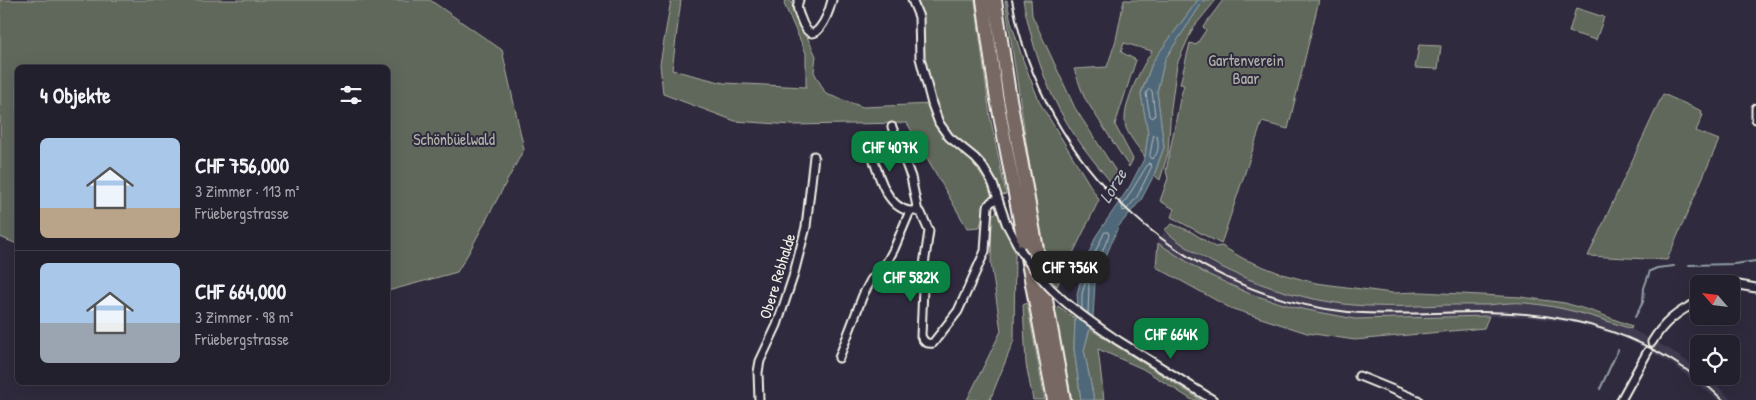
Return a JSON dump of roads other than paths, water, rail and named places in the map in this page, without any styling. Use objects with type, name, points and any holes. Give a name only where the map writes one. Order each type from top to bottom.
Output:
[{"type":"highway","points":[[983,0],[998,103],[1054,400]]},
{"type":"highway","points":[[995,0],[1010,103],[1064,400]]},
{"type":"street","points":[[799,0],[797,9],[804,27],[813,34],[818,31],[832,0]]},
{"type":"street","points":[[912,0],[919,17],[920,58],[939,123],[950,137],[983,167],[993,184],[1002,210],[1020,249],[1040,278],[1064,302],[1117,340],[1212,400]]},
{"type":"street","points":[[1756,108],[1756,119]]},
{"type":"street","points":[[892,127],[911,177],[918,212],[926,221],[929,231],[924,265],[921,336],[924,342],[928,344],[933,342],[958,311],[985,251],[987,238],[986,211],[991,202],[998,199]]},
{"type":"street","points":[[868,142],[886,195],[893,204],[903,210],[918,212]]},
{"type":"street","name":"Obere Rebhalde","points":[[759,400],[758,372],[760,361],[777,325],[793,278],[806,227],[814,156]]},
{"type":"street","points":[[839,358],[863,295],[871,280],[894,250],[910,211]]},
{"type":"street","points":[[1740,286],[1748,285],[1756,288]]},
{"type":"street","points":[[1652,342],[1673,317],[1690,307]]},
{"type":"street","points":[[1621,400],[1648,351]]},
{"type":"street","points":[[1359,376],[1418,400]]},
{"type":"water","points":[[1198,0],[1204,0],[1165,59],[1157,92],[1164,147],[1154,175],[1141,200],[1118,227],[1095,283],[1093,317],[1084,350],[1094,400],[1081,400],[1074,349],[1075,318],[1078,306],[1077,294],[1086,260],[1096,236],[1130,186],[1145,157],[1148,133],[1141,94],[1153,61]]},
{"type":"waterway","points":[[1689,265],[1734,264],[1756,261]]},
{"type":"waterway","points":[[1635,317],[1643,302],[1644,288],[1650,271],[1657,268],[1674,266]]},
{"type":"waterway","points":[[1600,389],[1618,350]]},
{"type":"railway","points":[[1012,0],[1028,60],[1054,116],[1087,166],[1129,211],[1176,249],[1229,279],[1287,300],[1348,312],[1382,314],[1516,313],[1581,323],[1612,332],[1670,359],[1723,400]]},
{"type":"park label","name":"Gartenverein Baar","points":[[1246,69]]},
{"type":"park label","name":"Schönbüelwald","points":[[454,139]]},
{"type":"water label","name":"Lorze","points":[[1113,186]]}]
